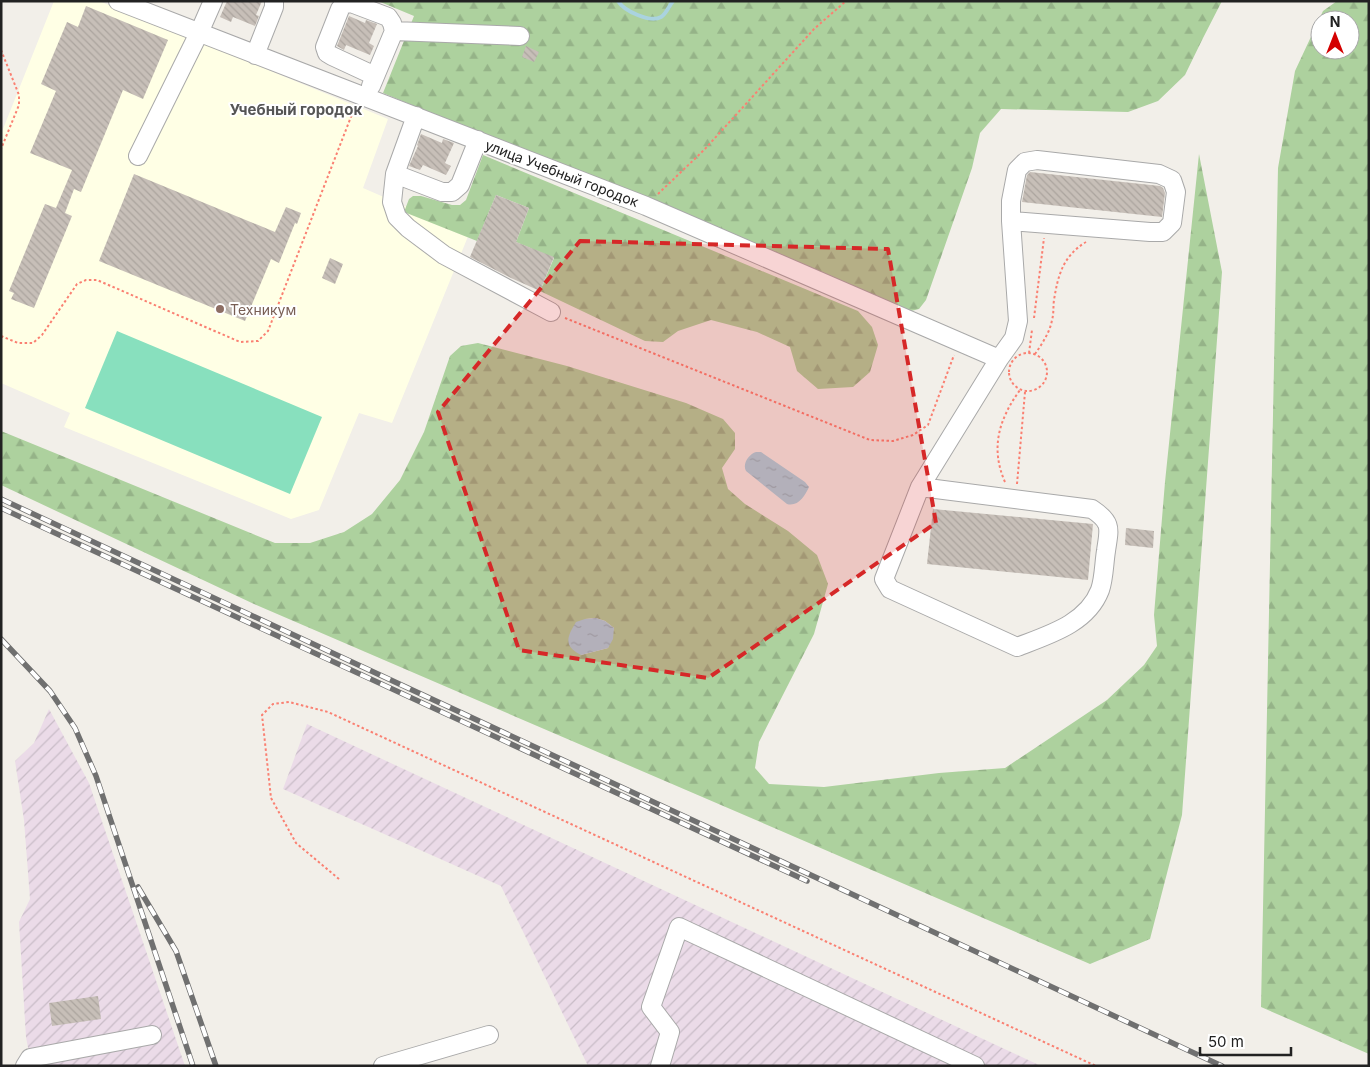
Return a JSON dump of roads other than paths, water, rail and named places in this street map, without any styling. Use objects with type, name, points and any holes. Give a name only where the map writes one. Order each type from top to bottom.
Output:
[{"type":"street","name":"улица Учебный городок","points":[[118,1],[646,206],[999,359]]},
{"type":"street","points":[[138,156],[199,33],[212,1]]},
{"type":"street","points":[[256,55],[274,7],[274,1]]},
{"type":"street","points":[[363,96],[375,76],[394,31],[388,17],[350,3],[344,4],[340,8],[326,47],[327,53],[375,76]]},
{"type":"street","points":[[394,31],[520,36]]},
{"type":"street","points":[[416,116],[394,174],[392,202],[397,217],[408,228],[444,255],[551,312]]},
{"type":"street","points":[[394,174],[442,192],[452,192],[460,185],[478,140]]},
{"type":"street","points":[[920,487],[1092,509],[1104,516],[1109,527],[1101,588],[1091,606],[1076,620],[1058,631],[1017,647],[890,589],[884,579],[920,487],[1014,338],[1018,321],[1011,221],[1017,170],[1026,162],[1037,160],[1159,174],[1172,180],[1176,192],[1172,223],[1163,232],[1011,221]]},
{"type":"street","points":[[660,1066],[670,1032],[651,1007],[679,927],[974,1066]]},
{"type":"street","points":[[25,1066],[30,1058],[152,1035]]},
{"type":"street","points":[[383,1066],[489,1035]]},
{"type":"water","points":[[756,452],[761,452],[805,482],[809,487],[801,500],[795,504],[787,504],[746,471],[745,465],[747,460]]},
{"type":"water","points":[[596,618],[605,621],[614,628],[613,639],[608,648],[581,655],[575,652],[568,641],[570,632],[576,622]]},
{"type":"waterway","points":[[618,1],[631,12],[650,18],[663,16],[673,1]]},
{"type":"railway","points":[[1,499],[1222,1066]]},
{"type":"railway","points":[[1,508],[807,881]]},
{"type":"railway","points":[[1,639],[50,691],[75,728],[96,776],[193,1066]]},
{"type":"railway","points":[[138,887],[176,951],[216,1066]]},
{"type":"place","name":"Техникум","points":[[220,309]]},
{"type":"district","name":"Учебный городок","points":[[296,109]]}]
